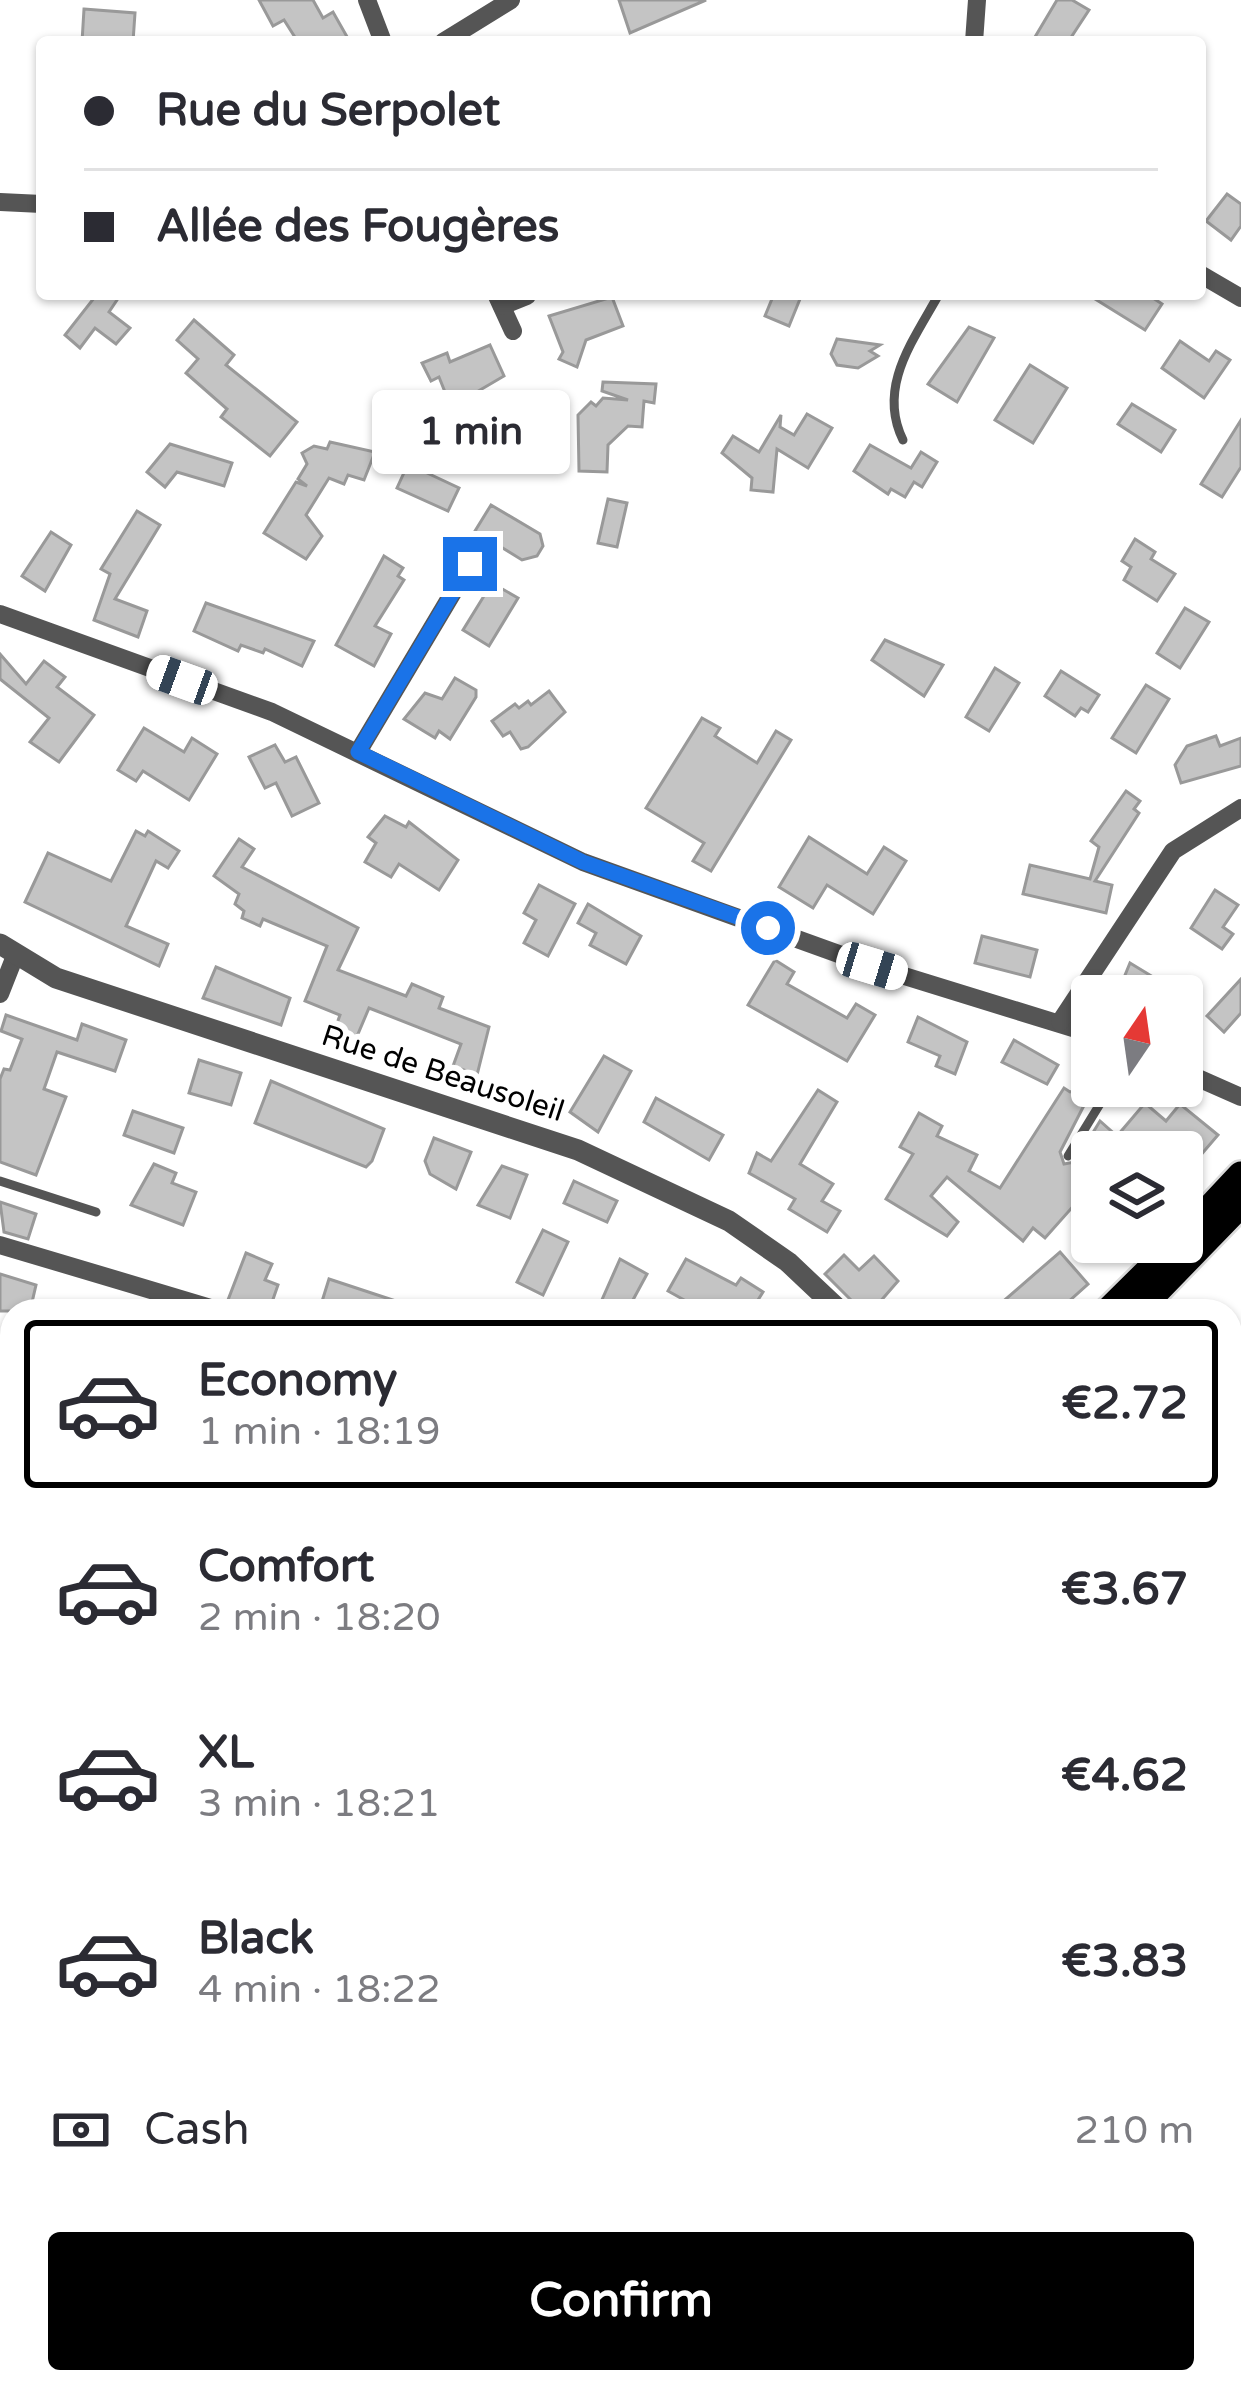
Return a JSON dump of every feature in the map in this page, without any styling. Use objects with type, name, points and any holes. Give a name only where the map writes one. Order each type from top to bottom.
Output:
[{"type":"main road","points":[[1203,1216],[1241,1175]]},
{"type":"main road","points":[[1203,1230],[1241,1189]]},
{"type":"main road","points":[[1149,1299],[1241,1204]]},
{"type":"main road","points":[[1120,1299],[1158,1263]]},
{"type":"street","points":[[367,0],[381,36]]},
{"type":"street","points":[[453,36],[511,0]]},
{"type":"street","points":[[974,36],[977,0]]},
{"type":"street","points":[[0,202],[36,204]]},
{"type":"street","points":[[1206,278],[1241,298]]},
{"type":"street","points":[[499,300],[513,331]]},
{"type":"street","points":[[358,752],[465,572],[439,567]]},
{"type":"street","points":[[0,614],[272,712],[583,862],[872,966],[1071,1026]]},
{"type":"street","points":[[1060,1022],[1173,851],[1241,808]]},
{"type":"street","points":[[0,994],[8,950]]},
{"type":"street","name":"Rue de Beausoleil","points":[[8,950],[56,978],[578,1150],[729,1221],[788,1262],[827,1299]]},
{"type":"street","points":[[1203,1080],[1241,1096]]},
{"type":"street","points":[[0,1245],[181,1299]]},
{"type":"street","points":[[1131,1299],[1160,1263]]},
{"type":"lane","points":[[903,440],[891,416],[898,368],[936,300]]},
{"type":"lane","points":[[1068,1156],[1098,1107]]},
{"type":"lane","points":[[0,1181],[96,1212]]},
{"type":"building","points":[[259,0],[313,0],[323,18],[333,12],[347,36],[294,36],[284,20],[273,26]]},
{"type":"building","points":[[619,0],[706,0],[630,33]]},
{"type":"building","points":[[1057,0],[1072,0],[1089,10],[1072,36],[1036,36]]},
{"type":"building","points":[[84,9],[135,13],[133,36],[82,36]]},
{"type":"building","points":[[1227,194],[1241,204],[1241,226],[1231,240],[1206,221]]},
{"type":"building","points":[[92,300],[117,300],[109,312],[130,328],[116,344],[95,328],[80,348],[65,335]]},
{"type":"building","points":[[613,300],[623,326],[586,340],[577,367],[559,359],[563,352],[549,316]]},
{"type":"building","points":[[772,300],[800,300],[789,326],[765,316]]},
{"type":"building","points":[[1097,300],[1156,300],[1162,304],[1145,330]]},
{"type":"building","points":[[194,320],[234,355],[226,365],[297,422],[270,456],[221,417],[227,409],[186,373],[198,359],[177,340]]},
{"type":"building","points":[[969,327],[994,338],[957,402],[928,384]]},
{"type":"building","points":[[837,339],[880,345],[870,351],[878,356],[858,368],[837,365],[831,354]]},
{"type":"building","points":[[1180,341],[1209,361],[1216,351],[1230,360],[1204,398],[1162,368]]},
{"type":"building","points":[[490,345],[504,376],[451,407],[439,377],[431,381],[422,363],[447,353],[450,362]]},
{"type":"building","points":[[1030,365],[1067,388],[1033,443],[995,420]]},
{"type":"building","points":[[603,382],[656,384],[654,403],[644,401],[642,427],[628,426],[608,445],[607,472],[579,471],[578,415],[603,398],[628,400],[602,391]]},
{"type":"building","points":[[1132,404],[1175,430],[1161,452],[1118,424]]},
{"type":"building","points":[[807,414],[832,428],[808,468],[777,449],[773,492],[751,490],[752,478],[722,453],[733,436],[759,452],[781,415],[780,427],[794,435]]},
{"type":"building","points":[[1241,420],[1241,467],[1222,497],[1201,484]]},
{"type":"building","points":[[330,442],[375,452],[364,480],[348,475],[344,484],[329,478],[306,515],[322,536],[306,559],[264,533],[296,482],[307,486],[298,479],[307,464],[302,453],[314,446],[327,449]]},
{"type":"building","points":[[170,444],[232,463],[224,486],[177,472],[165,487],[147,472]]},
{"type":"building","points":[[870,445],[911,468],[921,452],[937,462],[922,487],[914,482],[905,497],[891,489],[888,494],[854,471]]},
{"type":"building","points":[[408,464],[459,488],[448,511],[397,488]]},
{"type":"building","points":[[608,499],[627,503],[617,547],[598,543]]},
{"type":"building","points":[[491,505],[540,534],[543,546],[537,556],[522,560],[475,531]]},
{"type":"building","points":[[137,511],[160,525],[115,599],[147,611],[138,637],[94,620],[110,574],[101,569]]},
{"type":"building","points":[[51,532],[71,545],[45,591],[22,576]]},
{"type":"building","points":[[1135,539],[1155,552],[1151,559],[1175,574],[1157,601],[1124,580],[1131,567],[1122,561]]},
{"type":"building","points":[[384,556],[403,568],[398,576],[404,580],[375,626],[391,634],[374,666],[336,645]]},
{"type":"building","points":[[492,583],[518,598],[489,646],[463,630]]},
{"type":"building","points":[[206,603],[314,641],[302,666],[265,649],[263,653],[241,645],[238,651],[194,631]]},
{"type":"building","points":[[1185,608],[1209,622],[1180,668],[1157,653]]},
{"type":"building","points":[[885,640],[943,665],[924,696],[872,660]]},
{"type":"building","points":[[0,654],[26,684],[44,661],[65,677],[57,687],[94,715],[59,762],[30,742],[49,718],[0,679]]},
{"type":"building","points":[[995,668],[1019,683],[989,731],[966,717]]},
{"type":"building","points":[[1061,671],[1099,695],[1088,712],[1081,708],[1075,716],[1045,696]]},
{"type":"building","points":[[455,678],[476,690],[476,697],[450,739],[439,731],[435,738],[404,719],[425,693],[442,699]]},
{"type":"building","points":[[1146,685],[1169,699],[1136,753],[1112,738]]},
{"type":"building","points":[[549,691],[565,712],[528,747],[521,749],[510,732],[503,736],[492,721],[515,704],[519,708],[528,701],[531,705]]},
{"type":"building","points":[[702,718],[720,728],[715,736],[757,763],[776,731],[791,740],[711,871],[693,861],[704,843],[646,808]]},
{"type":"building","points":[[144,728],[184,752],[192,738],[217,754],[189,800],[143,771],[136,781],[118,770]]},
{"type":"building","points":[[1216,736],[1220,746],[1241,738],[1241,766],[1181,783],[1175,765],[1187,746]]},
{"type":"building","points":[[275,745],[285,762],[296,757],[319,803],[292,816],[276,783],[265,788],[249,757]]},
{"type":"building","points":[[1126,791],[1140,801],[1134,809],[1139,813],[1095,881],[1112,885],[1106,913],[1023,894],[1030,865],[1090,879],[1099,847],[1091,841]]},
{"type":"building","points":[[385,816],[406,827],[409,822],[458,860],[439,890],[399,864],[391,877],[365,862],[376,843],[368,837]]},
{"type":"building","points":[[136,831],[145,836],[148,831],[179,851],[168,868],[156,861],[126,926],[168,944],[159,966],[25,902],[48,853],[111,881]]},
{"type":"building","points":[[809,837],[867,874],[884,847],[906,861],[873,914],[827,885],[813,908],[779,887]]},
{"type":"building","points":[[239,839],[254,849],[242,867],[358,928],[338,970],[406,996],[412,984],[443,997],[439,1008],[489,1027],[477,1075],[453,1066],[461,1044],[369,1008],[352,1048],[331,1040],[340,1015],[305,1001],[327,946],[263,919],[260,926],[242,918],[244,911],[235,904],[239,894],[214,876]]},
{"type":"building","points":[[539,885],[575,904],[548,956],[524,943],[536,920],[524,913]]},
{"type":"building","points":[[1215,890],[1238,905],[1223,927],[1233,934],[1222,949],[1191,928]]},
{"type":"building","points":[[588,904],[641,936],[626,964],[590,945],[596,933],[578,923]]},
{"type":"building","points":[[982,936],[1037,950],[1030,977],[975,963]]},
{"type":"building","points":[[775,960],[794,972],[787,984],[847,1018],[856,1004],[875,1015],[847,1061],[748,1005]]},
{"type":"building","points":[[1130,963],[1150,975],[1125,975]]},
{"type":"building","points":[[216,967],[290,998],[281,1025],[203,998]]},
{"type":"building","points":[[1241,979],[1241,1013],[1224,1032],[1207,1016]]},
{"type":"building","points":[[6,1015],[77,1040],[82,1024],[126,1040],[115,1071],[57,1052],[44,1089],[66,1097],[36,1175],[0,1162],[0,1079],[4,1069],[10,1070],[22,1039],[1,1031]]},
{"type":"building","points":[[918,1017],[967,1042],[955,1074],[936,1066],[940,1056],[908,1042]]},
{"type":"building","points":[[1014,1040],[1058,1065],[1047,1084],[1002,1062]]},
{"type":"building","points":[[604,1056],[631,1071],[598,1132],[570,1112]]},
{"type":"building","points":[[199,1060],[241,1073],[231,1105],[189,1093]]},
{"type":"building","points":[[271,1081],[384,1129],[372,1161],[366,1167],[255,1123]]},
{"type":"building","points":[[1064,1088],[1070,1092],[1071,1107],[1083,1107],[1060,1152],[1064,1164],[1071,1163],[1071,1209],[1045,1238],[1033,1228],[1023,1241],[947,1177],[931,1196],[958,1222],[947,1236],[886,1199],[913,1154],[900,1147],[919,1113],[942,1126],[937,1136],[977,1155],[969,1171],[1000,1188]]},
{"type":"building","points":[[818,1090],[837,1102],[800,1164],[833,1184],[822,1201],[840,1211],[827,1232],[789,1209],[795,1199],[749,1173],[757,1153],[771,1161]]},
{"type":"building","points":[[656,1098],[723,1135],[709,1160],[644,1122]]},
{"type":"building","points":[[1142,1107],[1150,1107],[1166,1121],[1178,1107],[1184,1107],[1218,1135],[1203,1152],[1203,1131],[1121,1131]]},
{"type":"building","points":[[133,1111],[183,1128],[174,1153],[124,1135]]},
{"type":"building","points":[[434,1138],[471,1152],[456,1189],[430,1174],[425,1161]]},
{"type":"building","points":[[154,1164],[176,1173],[172,1183],[196,1192],[183,1225],[131,1205]]},
{"type":"building","points":[[502,1166],[527,1175],[510,1218],[478,1205]]},
{"type":"building","points":[[574,1181],[617,1201],[607,1222],[564,1203]]},
{"type":"building","points":[[0,1202],[36,1214],[28,1239],[4,1232]]},
{"type":"building","points":[[543,1230],[568,1242],[543,1295],[517,1282]]},
{"type":"building","points":[[1060,1252],[1088,1284],[1071,1299],[1006,1299]]},
{"type":"building","points":[[246,1253],[272,1264],[265,1280],[278,1285],[273,1299],[228,1299]]},
{"type":"building","points":[[844,1255],[859,1270],[874,1256],[898,1281],[882,1299],[850,1299],[825,1274]]},
{"type":"building","points":[[620,1259],[647,1274],[633,1299],[602,1299]]},
{"type":"building","points":[[686,1259],[736,1285],[741,1278],[763,1292],[759,1299],[682,1299],[668,1291]]},
{"type":"building","points":[[0,1274],[36,1285],[33,1299],[0,1299]]},
{"type":"building","points":[[329,1279],[390,1299],[323,1299]]},
{"type":"route","points":[[470,564],[358,752],[583,862],[768,928]]}]
